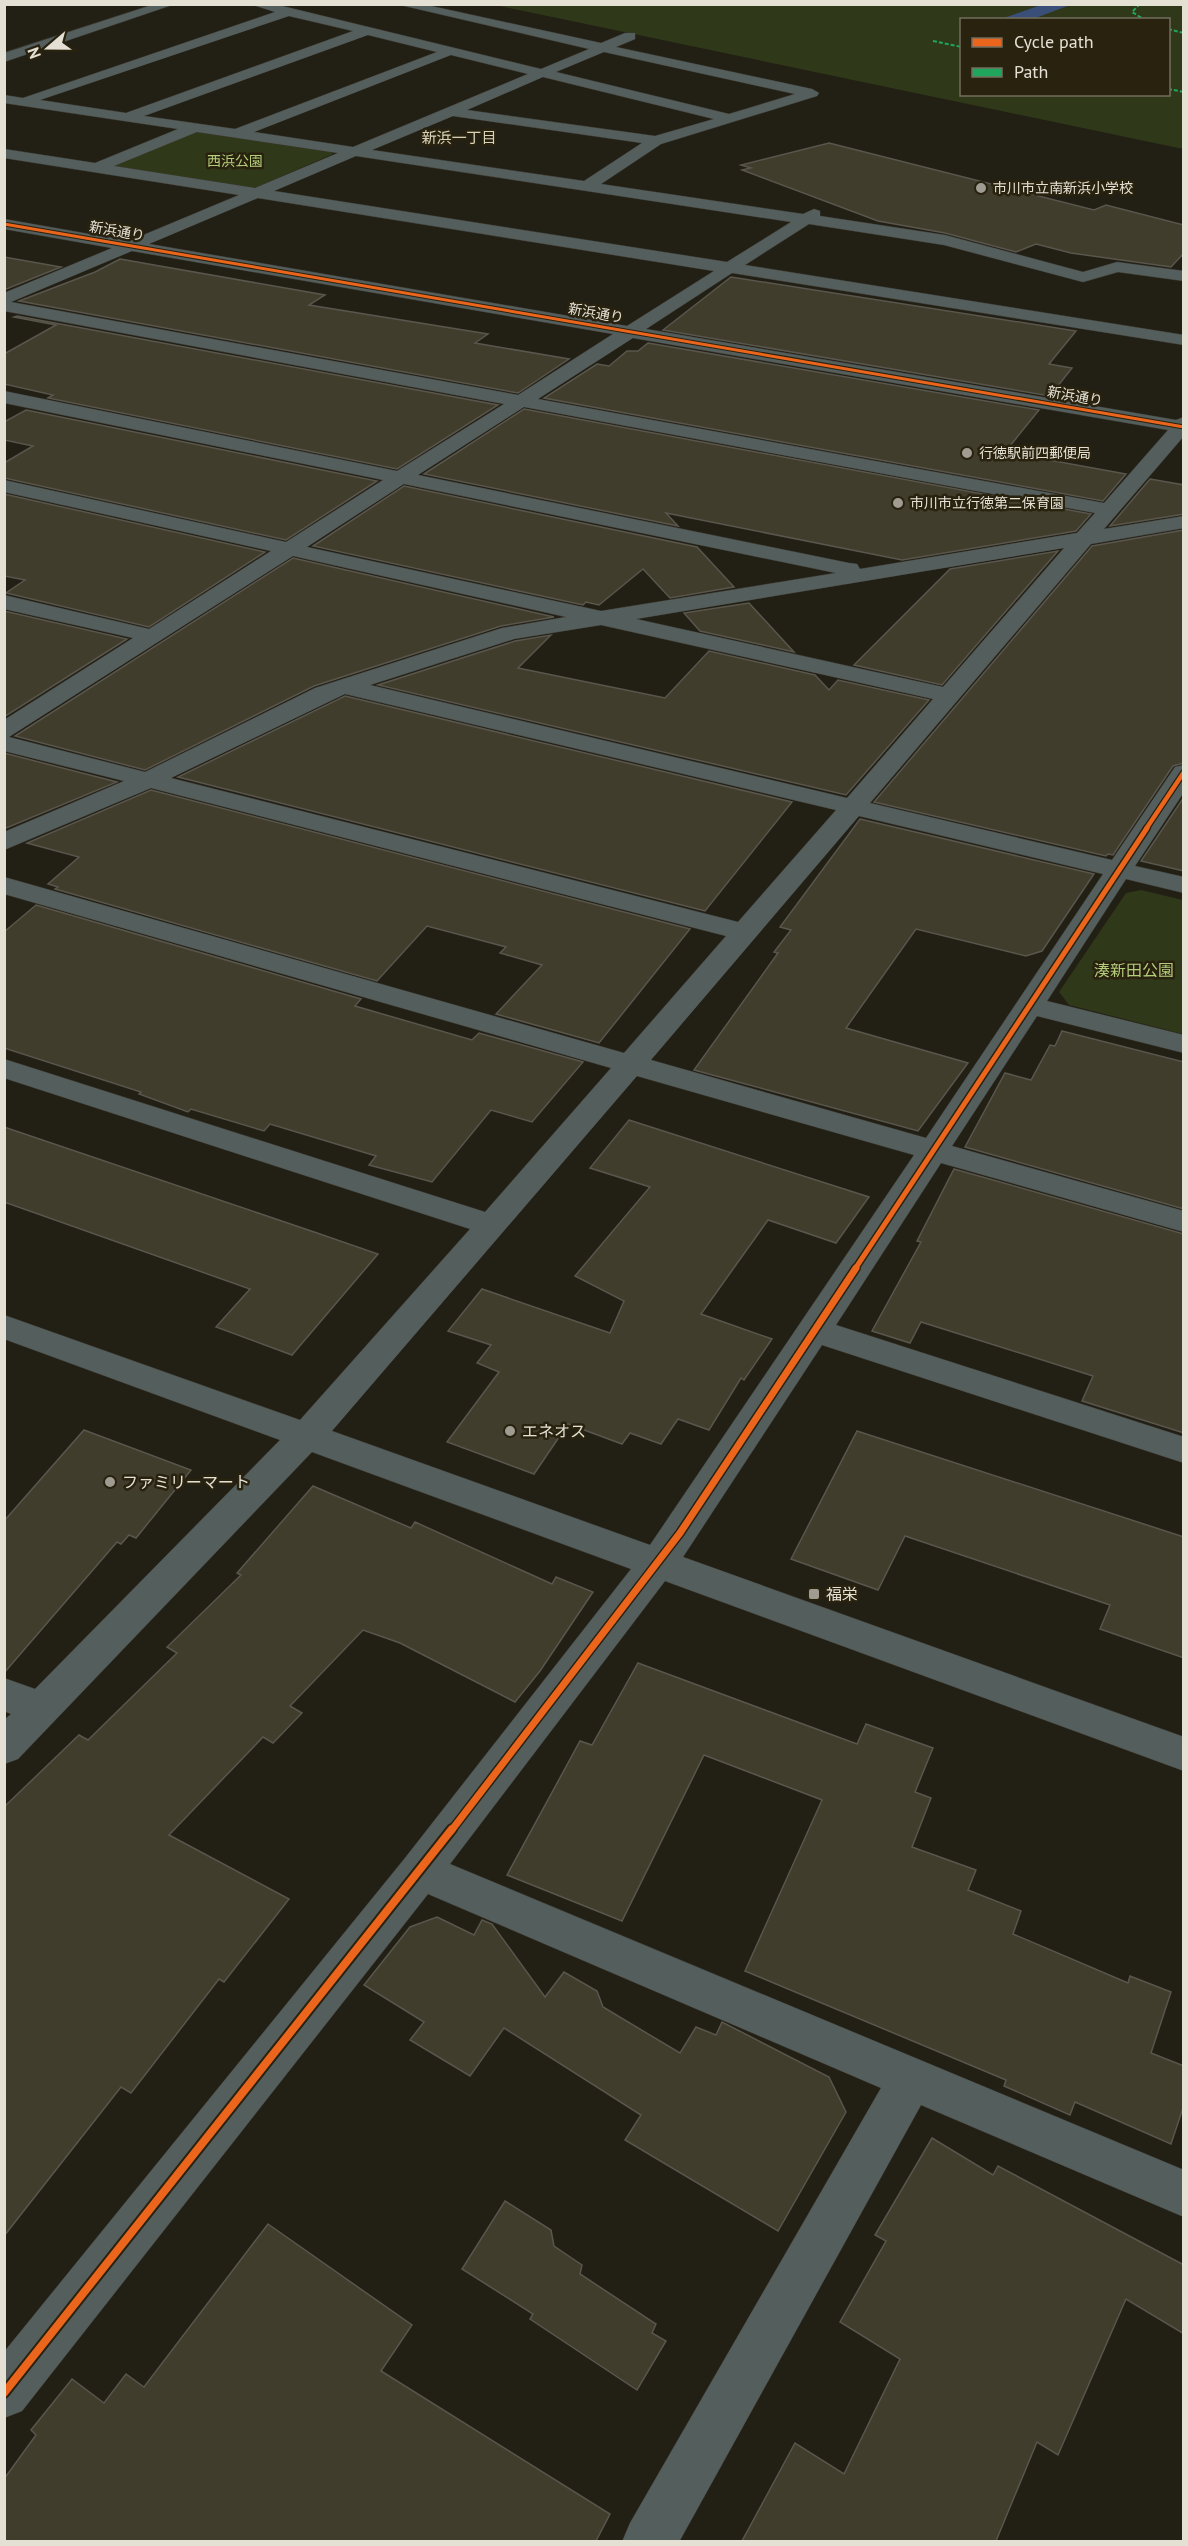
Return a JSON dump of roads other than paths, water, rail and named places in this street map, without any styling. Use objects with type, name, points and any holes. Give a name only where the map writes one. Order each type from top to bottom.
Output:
[{"type":"street","points":[[4,58],[169,4]]},
{"type":"street","points":[[256,4],[729,118]]},
{"type":"street","points":[[402,4],[812,93],[656,141],[587,186]]},
{"type":"street","points":[[21,101],[288,12]]},
{"type":"street","points":[[127,117],[366,31]]},
{"type":"street","points":[[4,299],[630,36]]},
{"type":"street","points":[[238,134],[450,51]]},
{"type":"street","points":[[4,99],[945,240],[1083,277],[1117,267],[1184,276]]},
{"type":"street","points":[[452,112],[656,141]]},
{"type":"street","points":[[96,167],[197,127]]},
{"type":"street","points":[[4,153],[1184,340]]},
{"type":"street","points":[[4,731],[831,202]]},
{"type":"street","name":"新浜通り","points":[[4,224],[1183,425]]},
{"type":"street","points":[[4,306],[1111,510]]},
{"type":"street","points":[[4,398],[869,573]]},
{"type":"street","points":[[4,1747],[339,1402],[1183,425]]},
{"type":"street","points":[[4,486],[949,695]]},
{"type":"street","points":[[4,842],[148,780],[323,693],[510,633],[1181,524]]},
{"type":"street","points":[[4,602],[152,636]]},
{"type":"street","points":[[343,686],[1184,885]]},
{"type":"street","points":[[4,742],[744,932]]},
{"type":"street","points":[[4,2393],[420,1871],[657,1563],[1184,772]]},
{"type":"street","points":[[4,885],[1184,1222]]},
{"type":"street","points":[[1030,1005],[1184,1044]]},
{"type":"street","points":[[4,1068],[491,1225]]},
{"type":"street","points":[[4,1326],[1184,1754]]},
{"type":"street","points":[[814,1330],[1184,1450]]},
{"type":"street","points":[[4,1694],[41,1709]]},
{"type":"street","points":[[420,1871],[1184,2194]]},
{"type":"street","points":[[649,2541],[911,2079]]},
{"type":"water","points":[[1044,4],[1070,5],[1036,18],[1004,18]]},
{"type":"place","name":"市川市立南新浜小学校","points":[[981,188]]},
{"type":"place","name":"行徳駅前四郵便局","points":[[967,453]]},
{"type":"place","name":"市川市立行徳第二保育園","points":[[898,503]]},
{"type":"place","name":"エネオス","points":[[510,1431]]},
{"type":"place","name":"ファミリーマート","points":[[110,1482]]},
{"type":"place","name":"福栄","points":[[814,1594]]},
{"type":"district","name":"新浜一丁目","points":[[459,137]]},
{"type":"park label","name":"西浜公園","points":[[235,161]]},
{"type":"park label","name":"湊新田公園","points":[[1134,970]]}]
